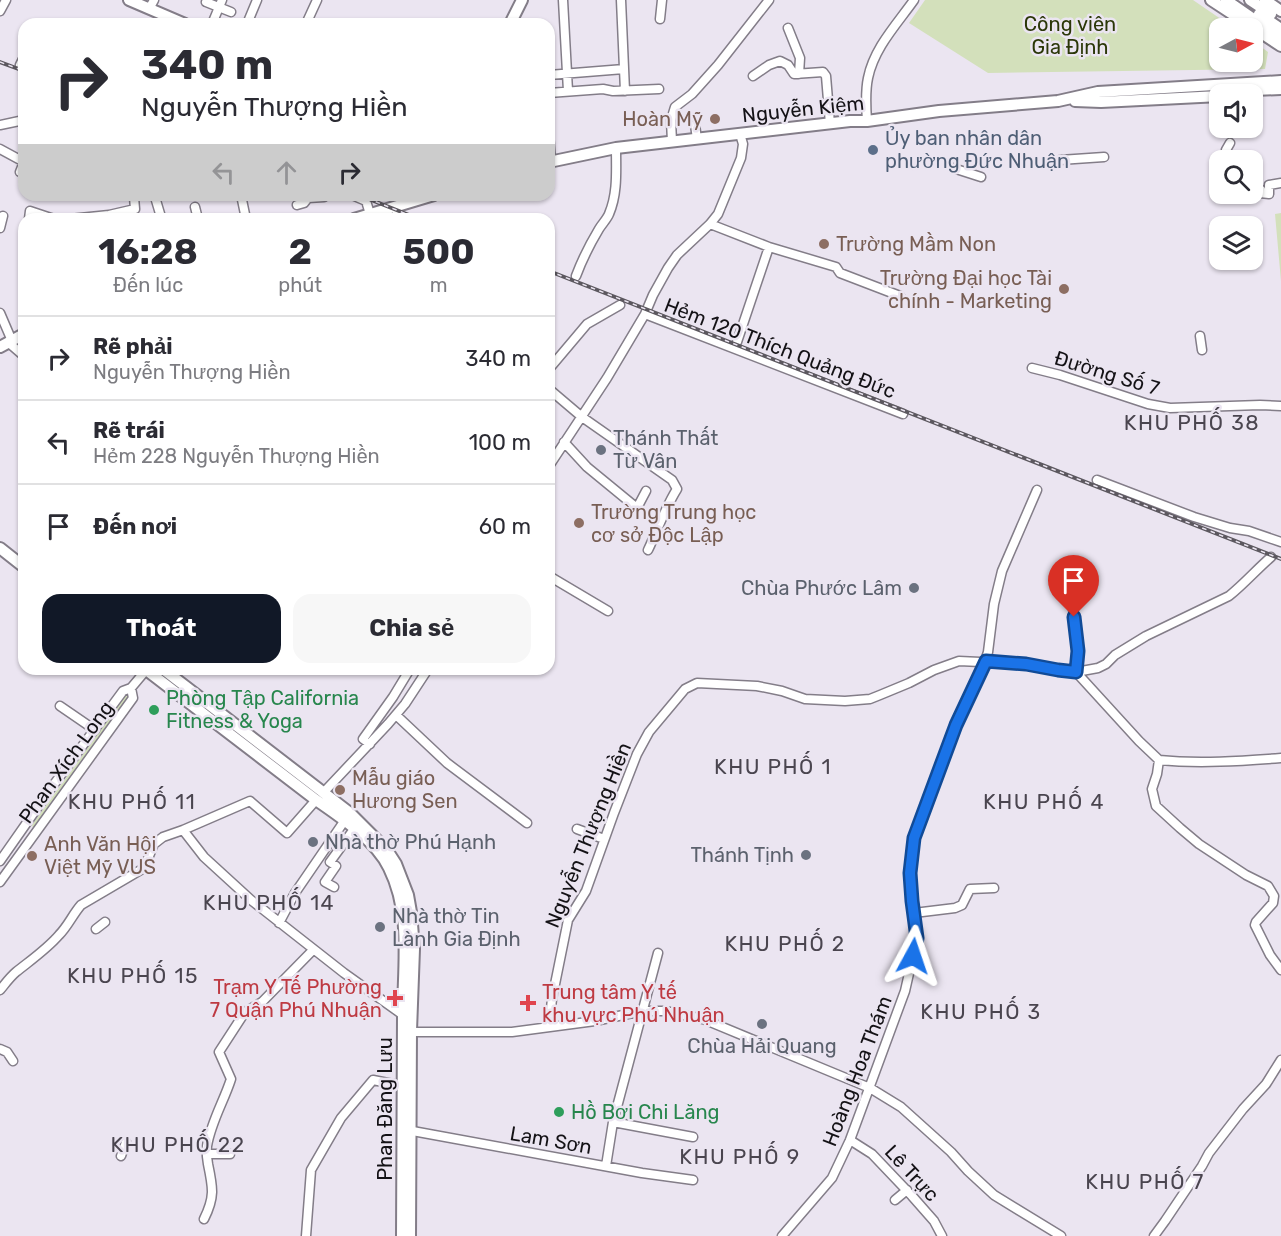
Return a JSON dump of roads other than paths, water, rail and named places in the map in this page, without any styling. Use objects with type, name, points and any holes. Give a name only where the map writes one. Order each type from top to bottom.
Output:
[{"type":"main road","points":[[129,0],[151,4],[175,18]]},
{"type":"main road","points":[[513,18],[522,0]]},
{"type":"main road","points":[[1210,0],[1281,46]]},
{"type":"main road","points":[[1226,0],[1281,38]]},
{"type":"main road","points":[[1239,0],[1281,29]]},
{"type":"main road","points":[[1250,0],[1281,21]]},
{"type":"main road","points":[[1264,0],[1281,11]]},
{"type":"main road","name":"Nguyễn Kiệm","points":[[1063,101],[1098,92],[1281,81]]},
{"type":"main road","points":[[1063,101],[1098,97],[1281,88]]},
{"type":"main road","points":[[1263,95],[1281,96]]},
{"type":"main road","name":"Nguyễn Kiệm","points":[[555,161],[616,148],[939,111],[1063,101],[1101,102],[1209,97]]},
{"type":"main road","points":[[373,213],[414,201]]},
{"type":"main road","points":[[0,541],[18,555]]},
{"type":"main road","points":[[0,548],[18,562]]},
{"type":"main road","name":"Phan Đăng Lưu","points":[[154,675],[320,797],[350,813],[387,850],[402,879],[411,912],[414,949],[407,1014]]},
{"type":"main road","name":"Phan Đăng Lưu","points":[[170,675],[320,797],[378,852],[388,866],[400,896],[405,947],[410,1236]]},
{"type":"main road","name":"Phan Đăng Lưu","points":[[402,1236],[407,1130],[403,1086],[407,1032]]},
{"type":"street","points":[[0,11],[6,0]]},
{"type":"street","points":[[207,0],[206,2],[221,4],[231,12]]},
{"type":"street","points":[[250,18],[257,0]]},
{"type":"street","points":[[309,18],[317,0]]},
{"type":"street","points":[[563,0],[568,92]]},
{"type":"street","points":[[621,0],[625,91]]},
{"type":"street","points":[[660,20],[662,0]]},
{"type":"street","points":[[672,142],[671,120],[675,107],[692,94],[718,65],[769,0]]},
{"type":"street","points":[[867,121],[868,78],[876,54],[914,0]]},
{"type":"street","points":[[215,18],[221,4]]},
{"type":"street","points":[[788,28],[800,58],[800,74]]},
{"type":"street","points":[[753,75],[780,61],[789,65],[794,74],[824,72],[830,124]]},
{"type":"street","points":[[555,75],[624,69]]},
{"type":"street","points":[[602,71],[603,89]]},
{"type":"street","points":[[555,93],[603,89],[613,92],[659,90]]},
{"type":"street","points":[[0,125],[18,121]]},
{"type":"street","points":[[695,125],[697,140]]},
{"type":"street","points":[[555,456],[607,378],[677,255],[718,214],[741,158],[743,144],[740,134]]},
{"type":"street","points":[[1226,150],[1230,143]]},
{"type":"street","points":[[576,276],[588,249],[609,215],[615,191],[616,148]]},
{"type":"street","points":[[0,149],[18,159]]},
{"type":"street","points":[[1060,160],[1104,157]]},
{"type":"street","points":[[953,168],[981,177]]},
{"type":"street","points":[[1263,193],[1269,194],[1269,184],[1281,183]]},
{"type":"street","points":[[122,213],[135,209],[136,201]]},
{"type":"street","points":[[297,205],[306,201]]},
{"type":"street","points":[[195,207],[196,213]]},
{"type":"street","points":[[0,228],[3,216]]},
{"type":"street","points":[[710,224],[769,247],[836,267],[840,273],[900,296]]},
{"type":"street","points":[[737,342],[769,247]]},
{"type":"street","points":[[555,362],[587,324],[620,305]]},
{"type":"street","points":[[0,313],[7,344]]},
{"type":"street","name":"Hẻm 120 Thích Quảng Đức","points":[[645,314],[808,374],[903,414]]},
{"type":"street","points":[[1200,336],[1203,350]]},
{"type":"street","name":"Đường Số 7","points":[[1032,368],[1148,404],[1170,408],[1281,406]]},
{"type":"street","points":[[555,394],[582,417],[672,480],[677,489],[666,506],[648,550]]},
{"type":"street","points":[[564,442],[587,467],[637,508],[646,491]]},
{"type":"street","points":[[1096,480],[1194,517],[1281,542]]},
{"type":"street","name":"Hoàng Hoa Thám","points":[[782,1236],[832,1178],[850,1140],[905,991],[917,938],[910,873],[914,838],[956,725],[986,661],[994,604],[1002,571],[1037,490]]},
{"type":"street","points":[[1076,672],[1098,668],[1146,636],[1229,596],[1270,557]]},
{"type":"street","points":[[555,580],[608,611]]},
{"type":"street","points":[[1085,581],[1070,582],[1078,651],[1076,672],[1159,760],[1175,762],[1281,758]]},
{"type":"street","name":"Nguyễn Thượng Hiền","points":[[549,1027],[552,999],[568,920],[586,891],[637,754],[649,732],[685,689],[697,683],[756,686],[782,691],[805,699],[845,701],[870,699],[959,661],[1026,664],[1076,672]]},
{"type":"street","name":"Phan Xích Long","points":[[0,861],[123,691],[131,688],[141,675]]},
{"type":"street","points":[[370,744],[363,739],[406,675]]},
{"type":"street","points":[[0,990],[59,936],[81,904],[144,868],[154,844],[163,837],[250,801],[287,833],[396,715],[424,675]]},
{"type":"street","name":"Phan Xích Long","points":[[0,882],[132,698],[131,688]]},
{"type":"street","points":[[393,697],[403,706]]},
{"type":"street","points":[[60,706],[95,730]]},
{"type":"street","points":[[396,715],[447,764],[527,823]]},
{"type":"street","points":[[379,716],[388,724]]},
{"type":"street","points":[[1159,760],[1152,789],[1156,806],[1199,844],[1246,875],[1268,886],[1274,896],[1273,903],[1255,925],[1270,955],[1281,970]]},
{"type":"street","points":[[279,923],[345,820]]},
{"type":"street","points":[[24,826],[35,835]]},
{"type":"street","points":[[334,887],[325,882],[336,866],[330,862],[354,829]]},
{"type":"street","points":[[576,829],[604,839]]},
{"type":"street","points":[[183,830],[204,857],[247,897],[344,973],[407,1014]]},
{"type":"street","points":[[914,913],[956,908],[962,905],[970,890],[994,888]]},
{"type":"street","points":[[96,929],[105,922]]},
{"type":"street","points":[[204,1219],[211,1205],[213,1187],[206,1148],[213,1120],[231,1079],[219,1052],[245,1012],[261,1002],[313,950]]},
{"type":"street","points":[[606,1166],[613,1122],[658,953]]},
{"type":"street","points":[[407,1032],[495,1033],[595,1021],[642,1011],[665,1011],[703,1019],[870,1088],[906,1110],[994,1195],[1060,1236]]},
{"type":"street","points":[[0,1049],[7,1052],[13,1061]]},
{"type":"street","points":[[1154,1236],[1209,1153],[1243,1108],[1266,1084],[1281,1060]]},
{"type":"street","points":[[306,1236],[311,1170],[341,1118],[373,1080],[403,1086]]},
{"type":"street","points":[[613,1122],[693,1137]]},
{"type":"street","name":"Lam Sơn","points":[[407,1130],[693,1180]]},
{"type":"street","name":"Lê Trực","points":[[850,1140],[872,1154],[907,1190],[934,1221],[942,1236]]},
{"type":"street","points":[[121,1156],[126,1142]]},
{"type":"street","points":[[207,1154],[230,1154]]},
{"type":"street","points":[[895,1200],[907,1190]]},
{"type":"railway","points":[[0,62],[18,69]]},
{"type":"railway","points":[[374,201],[404,213]]},
{"type":"railway","points":[[555,273],[1281,559]]},
{"type":"place","name":"Hoàn Mỹ","points":[[715,119]]},
{"type":"place","name":"Ủy ban nhân dân phường Đức Nhuận","points":[[873,150]]},
{"type":"place","name":"Trường Mầm Non","points":[[824,244]]},
{"type":"place","name":"Trường Đại học Tài chính - Marketing","points":[[1064,289]]},
{"type":"place","name":"Thánh Thất Từ Vân","points":[[601,450]]},
{"type":"place","name":"Trường Trung học cơ sở Độc Lập","points":[[579,523]]},
{"type":"place","name":"Chùa Phước Lâm","points":[[914,588]]},
{"type":"place","name":"Phòng Tập California Fitness & Yoga","points":[[154,710]]},
{"type":"place","name":"Mẫu giáo Hương Sen","points":[[340,790]]},
{"type":"place","name":"Nhà thờ Phú Hạnh","points":[[313,842]]},
{"type":"place","name":"Thánh Tịnh","points":[[806,855]]},
{"type":"place","name":"Anh Văn Hội Việt Mỹ VUS","points":[[32,856]]},
{"type":"place","name":"Nhà thờ Tin Lành Gia Định","points":[[380,927]]},
{"type":"place","name":"Trạm Y Tế Phường 7 Quận Phú Nhuận","points":[[395,998]]},
{"type":"place","name":"Trung tâm Y tế khu vực Phú Nhuận","points":[[528,1003]]},
{"type":"place","name":"Chùa Hải Quang","points":[[762,1024]]},
{"type":"place","name":"Hồ Bơi Chi Lăng","points":[[559,1112]]},
{"type":"district","name":"KHU PHỐ 38","points":[[1192,422]]},
{"type":"district","name":"KHU PHỐ 1","points":[[773,766]]},
{"type":"district","name":"KHU PHỐ 11","points":[[132,801]]},
{"type":"district","name":"KHU PHỐ 4","points":[[1044,801]]},
{"type":"district","name":"KHU PHỐ 14","points":[[269,902]]},
{"type":"district","name":"KHU PHỐ 2","points":[[785,943]]},
{"type":"district","name":"KHU PHỐ 15","points":[[133,975]]},
{"type":"district","name":"KHU PHỐ 3","points":[[981,1011]]},
{"type":"district","name":"KHU PHỐ 22","points":[[178,1144]]},
{"type":"district","name":"KHU PHỐ 9","points":[[740,1156]]},
{"type":"district","name":"KHU PHỐ 7","points":[[1145,1181]]},
{"type":"park label","name":"Công viên Gia Định","points":[[1070,36]]}]
